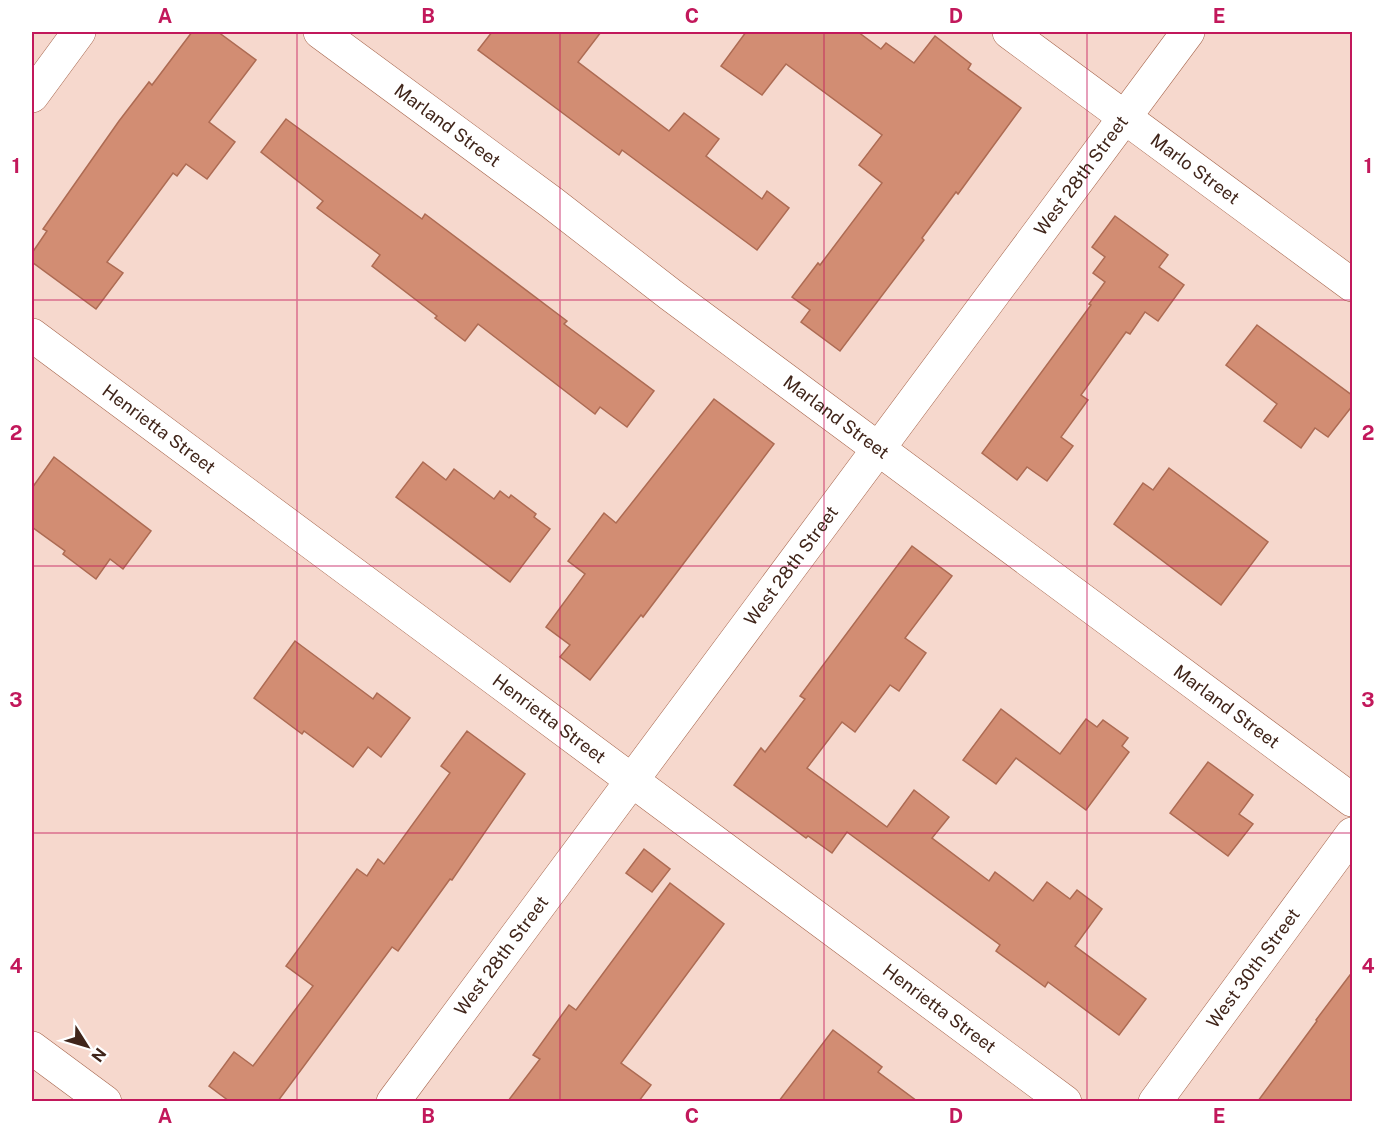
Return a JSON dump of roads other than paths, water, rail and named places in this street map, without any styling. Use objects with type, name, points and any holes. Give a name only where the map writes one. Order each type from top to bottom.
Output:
[{"type":"street","points":[[32,96],[79,32]]},
{"type":"street","name":"Marland Street","points":[[320,32],[1353,800]]},
{"type":"street","name":"Marlo Street","points":[[1009,32],[1353,285]]},
{"type":"street","name":"West 28th Street","points":[[393,1101],[1188,32]]},
{"type":"street","name":"Henrietta Street","points":[[32,335],[1065,1101]]},
{"type":"street","name":"West 30th Street","points":[[1155,1101],[1353,834]]},
{"type":"street","points":[[32,1048],[105,1101]]}]
